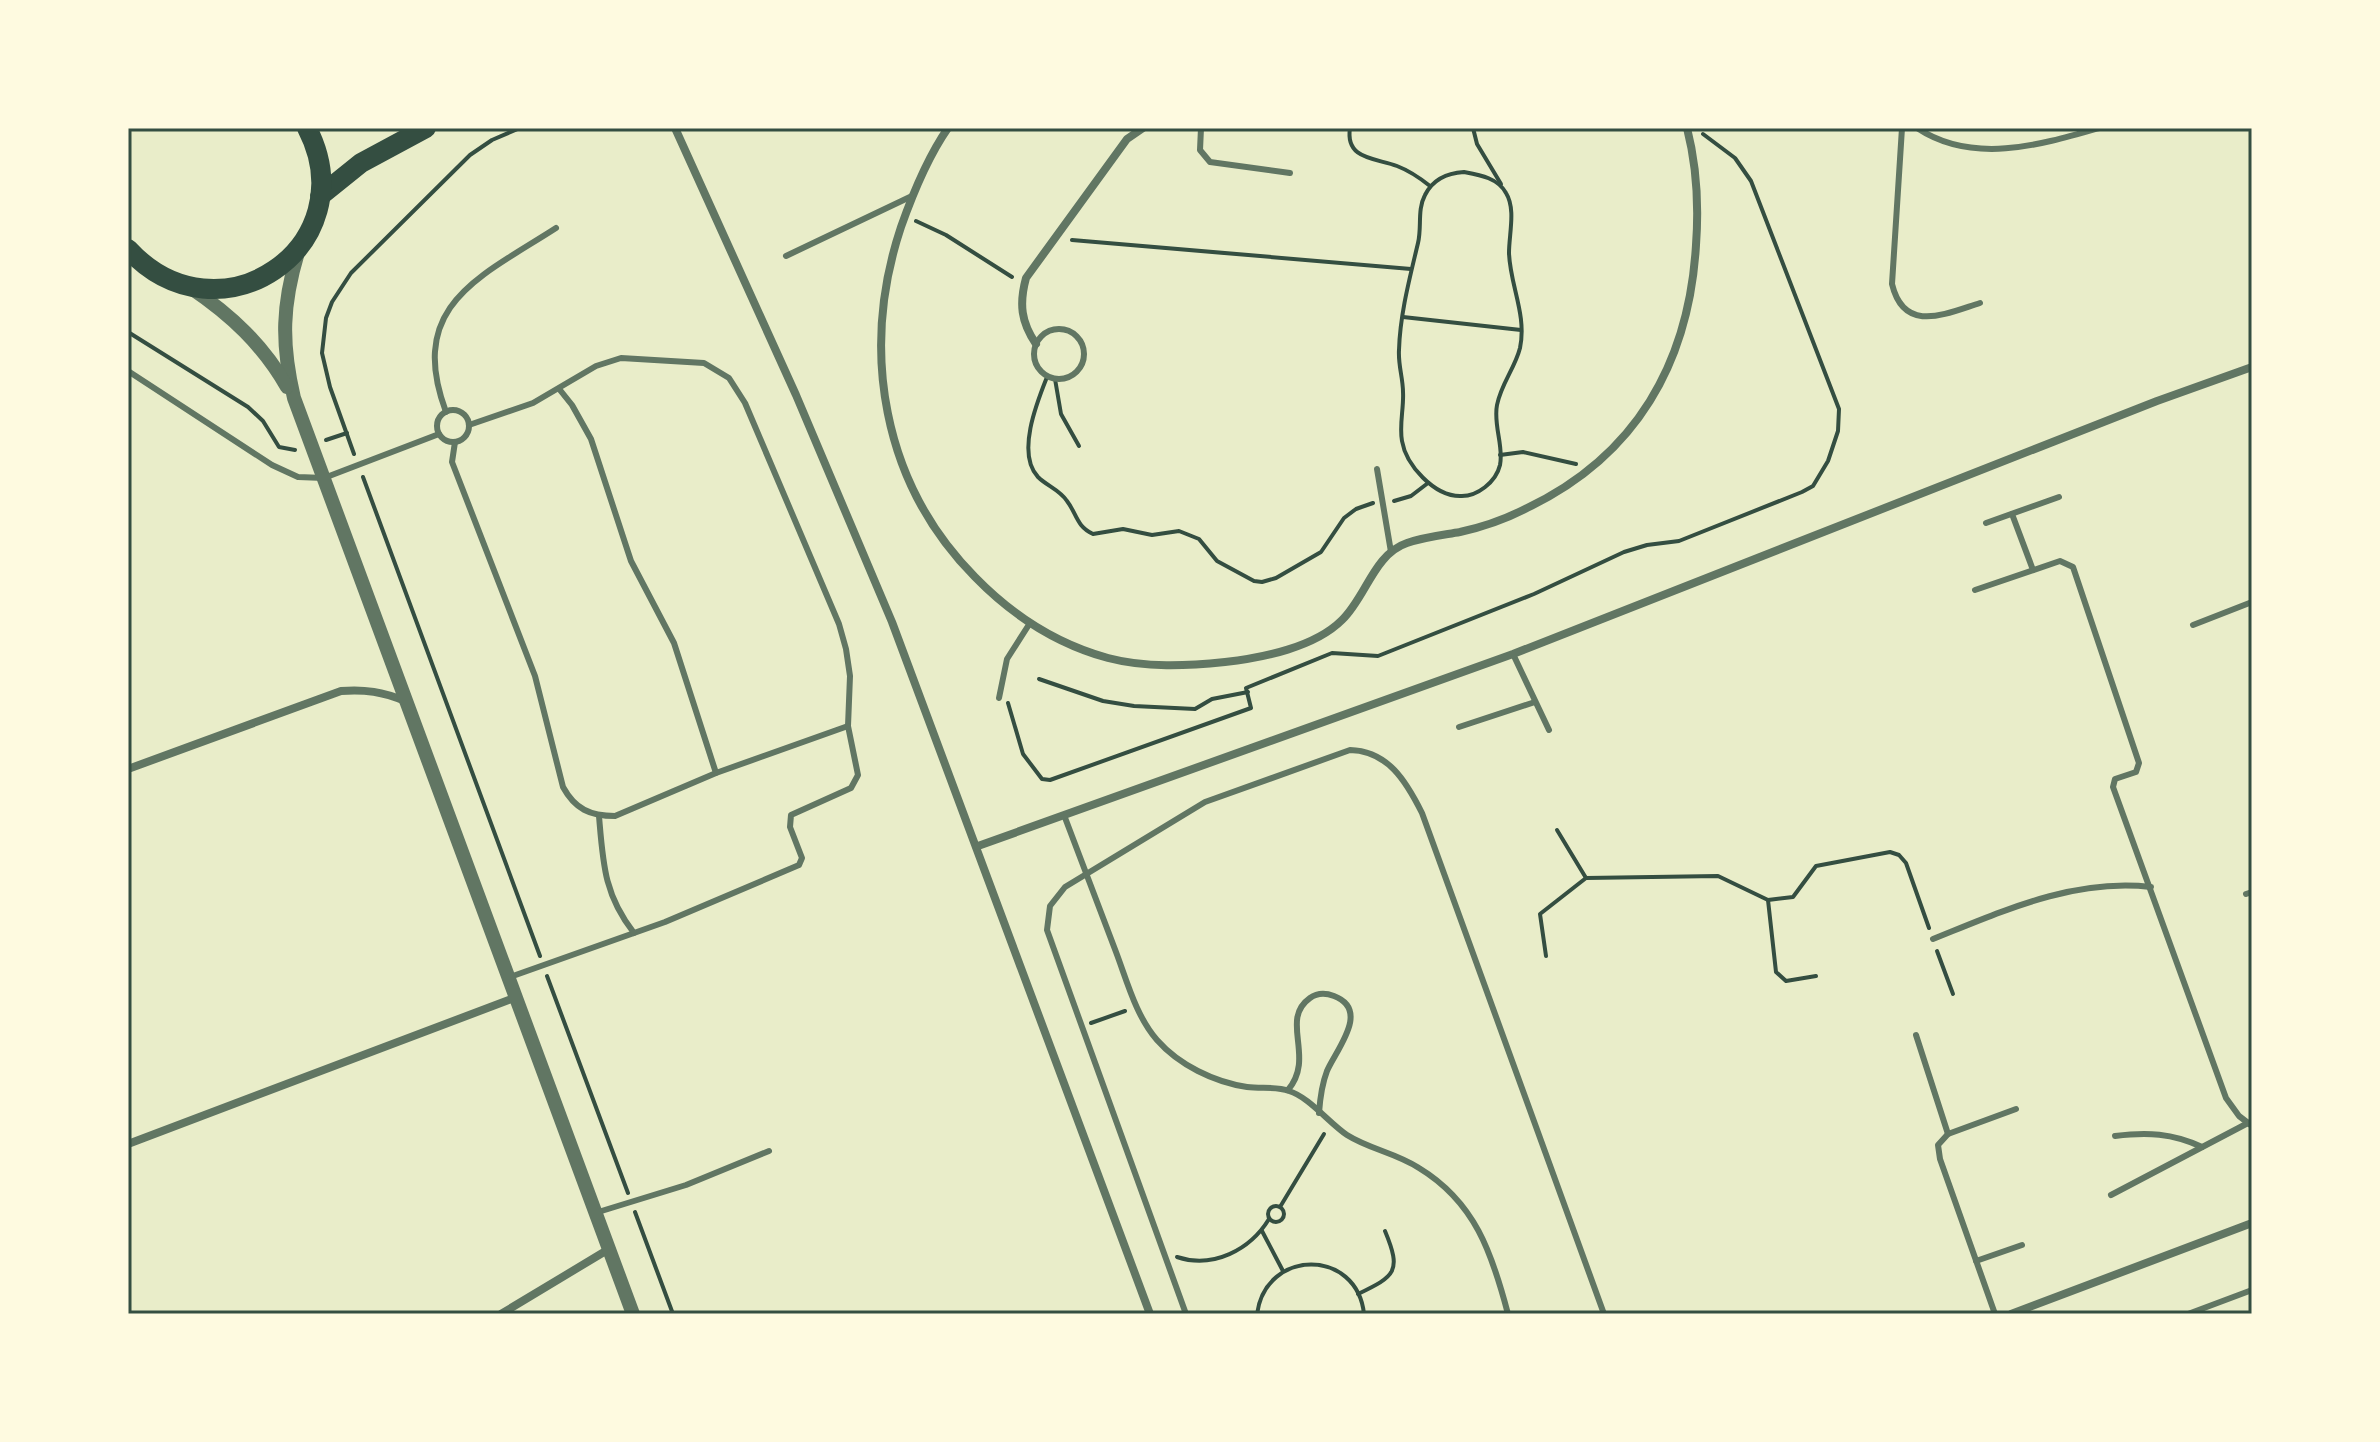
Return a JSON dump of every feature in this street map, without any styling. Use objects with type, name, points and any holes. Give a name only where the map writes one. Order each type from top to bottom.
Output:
[{"type":"main road","points":[[133,258],[173,283],[191,288],[222,290],[252,283],[279,268],[301,245],[316,213],[320,196],[321,169],[315,143],[307,128]]},
{"type":"main road","points":[[320,196],[361,163],[426,128]]},
{"type":"street","points":[[675,128],[845,508],[978,846],[1150,1314]]},
{"type":"street","points":[[948,128],[926,164],[912,196],[890,260],[882,305],[880,351],[884,397],[894,442],[911,485],[933,525],[960,562],[993,595],[1030,623],[1069,644],[1110,659],[1154,665],[1231,661],[1295,646],[1320,636],[1342,621],[1391,552],[1410,542],[1466,530],[1527,508],[1555,493],[1619,442],[1650,403],[1673,359],[1689,312],[1698,213],[1696,162],[1687,128]]},
{"type":"street","points":[[1036,344],[1026,329],[1021,312],[1024,285],[1035,263],[1127,139],[1143,128]]},
{"type":"street","points":[[301,245],[289,282],[284,321],[285,360],[294,398],[633,1314]]},
{"type":"street","points":[[191,288],[223,309],[251,335],[275,365],[294,398]]},
{"type":"street","points":[[978,846],[1513,654],[2157,401],[2252,367]]},
{"type":"street","points":[[128,769],[341,691],[374,691],[405,701]]},
{"type":"street","points":[[128,1144],[514,998]]},
{"type":"street","points":[[2011,1314],[2252,1223]]},
{"type":"street","points":[[501,1314],[609,1249]]},
{"type":"lane","points":[[1201,128],[1200,150],[1210,162],[1290,173]]},
{"type":"lane","points":[[1902,128],[1892,284],[1895,295],[1901,305],[1921,317],[1933,317],[1980,303]]},
{"type":"lane","points":[[1917,128],[1958,147],[1990,151],[2066,138],[2099,128]]},
{"type":"lane","points":[[786,256],[912,196]]},
{"type":"lane","points":[[446,412],[434,368],[435,345],[441,322],[451,305],[477,278],[556,228]]},
{"type":"lane","points":[[1060,329],[1074,334],[1083,346],[1084,361],[1069,378],[1051,378],[1037,366],[1034,359],[1036,344],[1046,333],[1060,329]]},
{"type":"lane","points":[[469,425],[533,403],[560,390],[596,366],[621,358],[704,363],[729,378],[745,403],[839,624],[850,676],[848,726],[858,775],[851,788],[791,815],[789,823],[802,855],[801,863],[634,933],[507,978]]},
{"type":"lane","points":[[128,371],[272,465],[298,477],[324,478],[439,434]]},
{"type":"lane","points":[[560,390],[591,439],[631,561],[674,643],[716,773]]},
{"type":"lane","points":[[458,411],[469,425],[465,437],[455,442],[439,434],[438,422],[446,412],[458,411]]},
{"type":"lane","points":[[455,442],[452,462],[535,676],[563,787],[571,801],[583,811],[599,816],[615,816],[716,773],[848,726]]},
{"type":"lane","points":[[1377,469],[1391,552]]},
{"type":"lane","points":[[1986,523],[2059,497]]},
{"type":"lane","points":[[2012,514],[2033,570]]},
{"type":"lane","points":[[1975,590],[2060,561],[2069,563],[2075,572],[2139,763],[2136,772],[2115,779],[2112,785],[2226,1098],[2250,1124],[2111,1195]]},
{"type":"lane","points":[[2193,625],[2252,602]]},
{"type":"lane","points":[[999,701],[1007,659],[1030,623]]},
{"type":"lane","points":[[1513,654],[1549,730]]},
{"type":"lane","points":[[1459,727],[1535,702]]},
{"type":"lane","points":[[1186,1314],[1047,930],[1050,906],[1056,895],[1087,874],[1205,802],[1335,754],[1365,750],[1378,755],[1390,765],[1413,795],[1422,813],[1604,1314]]},
{"type":"lane","points":[[1064,815],[1137,1007],[1156,1039],[1175,1057],[1198,1071],[1246,1087],[1288,1090],[1302,1097],[1331,1123],[1367,1146],[1419,1167],[1446,1188],[1468,1213],[1486,1242],[1508,1314]]},
{"type":"lane","points":[[599,816],[605,876],[611,897],[634,933]]},
{"type":"lane","points":[[1933,939],[2071,890],[2112,884],[2151,887]]},
{"type":"lane","points":[[1288,1090],[1301,1064],[1296,1031],[1301,1008],[1319,994],[1331,994],[1341,999],[1349,1009],[1349,1031],[1323,1083],[1319,1113]]},
{"type":"lane","points":[[1916,1035],[1948,1134]]},
{"type":"lane","points":[[1995,1314],[1938,1145],[1948,1134],[2016,1109]]},
{"type":"lane","points":[[2115,1136],[2146,1132],[2165,1134],[2202,1147]]},
{"type":"lane","points":[[595,1213],[686,1185],[769,1151]]},
{"type":"lane","points":[[1976,1261],[2022,1245]]},
{"type":"lane","points":[[2188,1314],[2252,1290]]},
{"type":"path","points":[[520,128],[492,140],[470,155],[340,286],[326,318],[322,353],[325,371],[347,433],[673,1314]]},
{"type":"path","points":[[1350,128],[1352,148],[1362,158],[1395,165],[1430,186]]},
{"type":"path","points":[[1473,128],[1477,144],[1502,186],[1511,206],[1509,257],[1519,297],[1521,330],[1516,361],[1497,402],[1500,465],[1492,481],[1478,492],[1461,497],[1443,493],[1429,482],[1405,452],[1401,438],[1403,389],[1399,349],[1403,317],[1418,243],[1420,210],[1430,186],[1451,173],[1464,172],[1493,180],[1502,186]]},
{"type":"path","points":[[999,701],[1009,704],[1027,762],[1042,779],[1050,780],[1251,708],[1246,688],[1332,653],[1378,656],[1534,594],[1624,552],[1679,541],[1813,486],[1828,461],[1838,431],[1840,417],[1837,402],[1747,173],[1728,151],[1694,128]]},
{"type":"path","points":[[905,216],[946,235],[1024,285]]},
{"type":"path","points":[[1053,239],[1411,269]]},
{"type":"path","points":[[1403,317],[1521,330]]},
{"type":"path","points":[[128,332],[248,407],[263,421],[279,447],[290,451],[347,433]]},
{"type":"path","points":[[1051,378],[1033,417],[1029,460],[1038,477],[1068,501],[1077,523],[1093,534],[1123,529],[1152,535],[1179,531],[1199,539],[1217,561],[1254,581],[1270,581],[1321,552],[1344,518],[1356,509],[1368,503],[1411,496],[1429,482]]},
{"type":"path","points":[[1051,378],[1061,414],[1079,446]]},
{"type":"path","points":[[1500,455],[1523,452],[1590,467]]},
{"type":"path","points":[[1039,679],[1103,701],[1134,706],[1195,709],[1212,699],[1248,692]]},
{"type":"path","points":[[1557,830],[1586,878]]},
{"type":"path","points":[[1546,956],[1540,914],[1586,878],[1718,876],[1768,900],[1793,897],[1816,866],[1890,852],[1899,855],[1906,863],[1953,994]]},
{"type":"path","points":[[1768,900],[1776,972],[1786,981],[1816,976]]},
{"type":"path","points":[[1082,1027],[1137,1007]]},
{"type":"path","points":[[1280,1207],[1331,1123]]},
{"type":"path","points":[[1163,1252],[1184,1259],[1206,1261],[1227,1256],[1246,1246],[1262,1230],[1269,1219],[1269,1210],[1280,1207]]},
{"type":"path","points":[[1269,1219],[1282,1219],[1284,1215],[1280,1207]]},
{"type":"path","points":[[1262,1230],[1283,1271]]},
{"type":"path","points":[[1358,1294],[1388,1279],[1393,1272],[1385,1231]]},
{"type":"path","points":[[1257,1314],[1259,1299],[1265,1288],[1283,1271],[1295,1266],[1319,1264],[1342,1274],[1358,1294],[1364,1314]]}]
